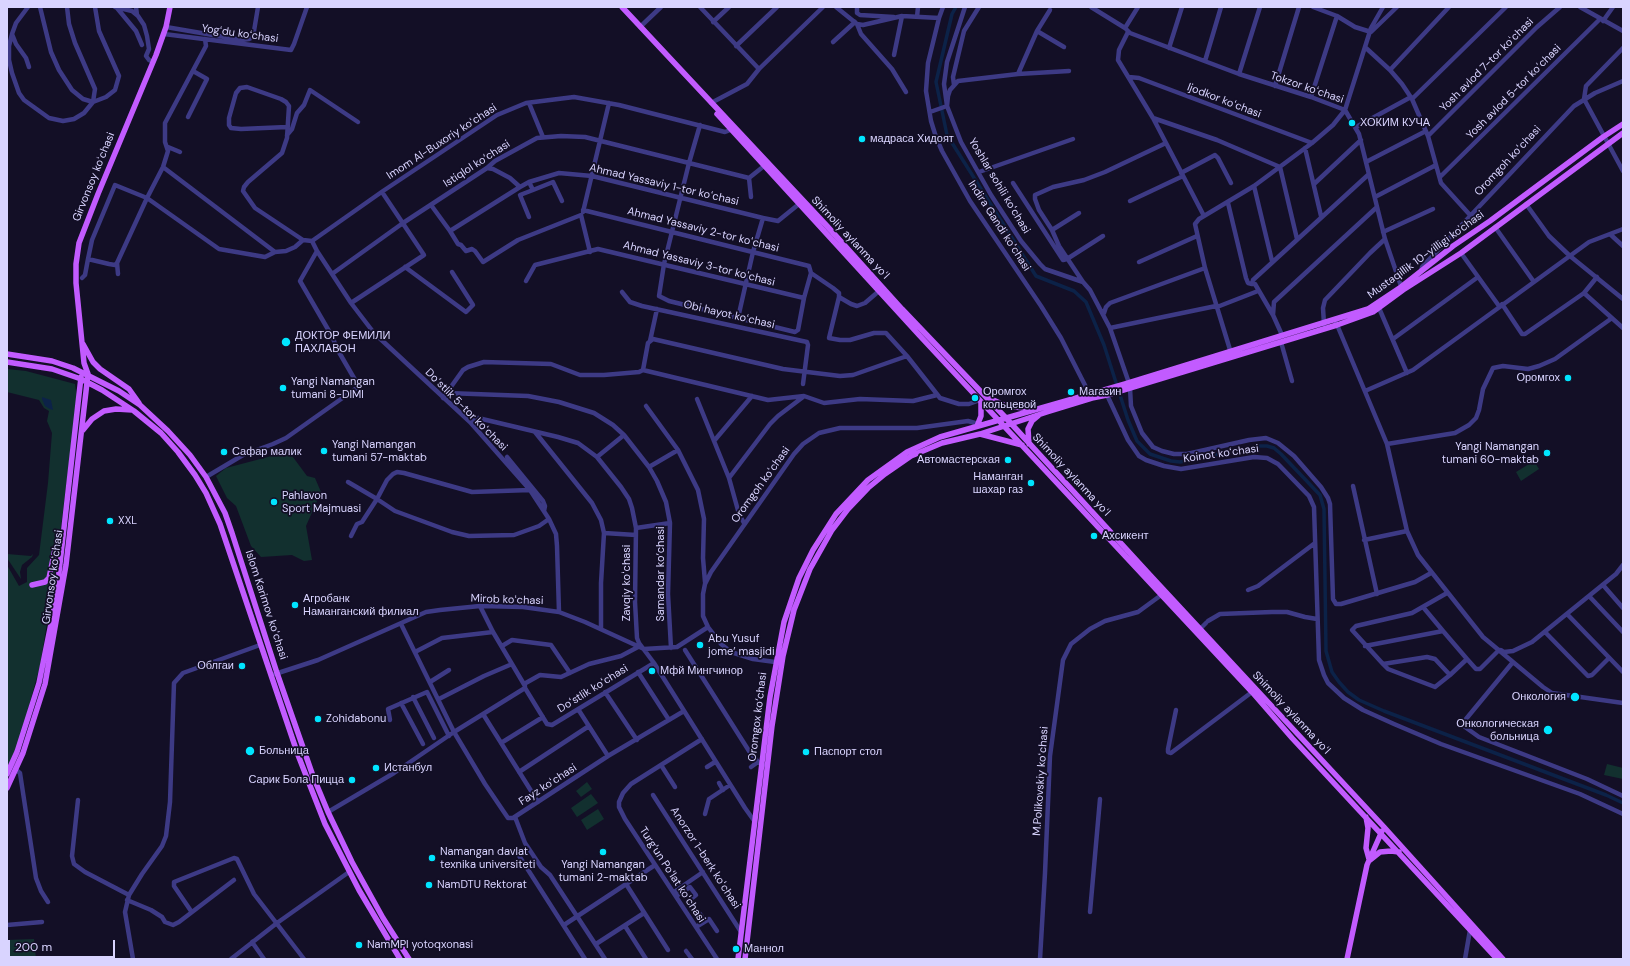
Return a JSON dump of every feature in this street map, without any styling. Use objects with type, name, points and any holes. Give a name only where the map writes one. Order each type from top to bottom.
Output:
[{"type":"main road","name":"Girvonsoy koʻchasi","points":[[7,788],[36,714],[66,566],[88,381],[88,374],[84,363],[81,341],[76,269],[79,243],[101,186],[154,62],[164,34],[170,7]]},
{"type":"main road","name":"Shimoliy aylanma yoʻl","points":[[620,7],[640,26],[710,103],[764,166],[799,204],[825,229],[879,291],[986,396],[1011,423],[1026,445]]},
{"type":"main road","name":"Shimoliy aylanma yoʻl","points":[[620,7],[900,311],[980,401],[1004,426],[1026,445],[1164,594],[1252,692],[1503,959]]},
{"type":"main road","name":"Mustaqillik 10-yilligi ko'chasi","points":[[1039,412],[1091,396],[1108,393],[1231,354],[1282,335],[1324,324],[1336,323],[1364,316],[1379,308],[1421,271],[1453,246],[1490,221],[1603,137],[1623,124]]},
{"type":"main road","name":"Mustaqillik 10-yilligi ko'chasi","points":[[1231,354],[1282,342],[1336,323],[1368,309],[1461,253],[1623,133]]},
{"type":"main road","points":[[81,341],[93,362],[100,369],[129,389],[140,405]]},
{"type":"main road","name":"Islom Karimov koʻchasi","points":[[7,354],[52,361],[88,374],[120,391],[140,405],[180,443],[206,476],[225,513],[277,674],[308,762],[328,812],[352,862],[383,918],[409,959]]},
{"type":"main road","name":"Islom Karimov koʻchasi","points":[[7,362],[52,369],[88,381],[134,410],[161,433],[178,452],[195,475],[209,499],[220,524],[270,676],[306,777],[327,828],[349,872],[397,958]]},
{"type":"main road","name":"Girvonsoy koʻchasi","points":[[50,645],[65,529],[81,371],[84,363]]},
{"type":"main road","points":[[986,396],[1006,406],[1039,412]]},
{"type":"main road","points":[[977,426],[981,416],[980,401]]},
{"type":"main road","points":[[82,432],[89,422],[101,412],[112,410],[134,410]]},
{"type":"main road","points":[[954,436],[977,426],[998,420],[1039,412]]},
{"type":"main road","points":[[954,436],[980,434],[1039,412]]},
{"type":"main road","points":[[980,434],[1026,445],[1028,429],[1039,412]]},
{"type":"main road","name":"Oromgox ko‘chasi","points":[[745,959],[763,764],[775,662],[784,622],[799,578],[813,550],[836,514],[868,480],[898,458],[925,443],[954,436]]},
{"type":"main road","name":"Oromgox ko‘chasi","points":[[763,764],[787,634],[799,594],[818,554],[838,521],[848,509],[885,474],[911,456],[954,436]]},
{"type":"main road","points":[[32,585],[45,582],[48,578],[58,540],[65,529]]},
{"type":"main road","points":[[236,574],[244,571]]},
{"type":"main road","name":"Shimoliy aylanma yoʻl","points":[[1164,594],[1200,629],[1366,817],[1382,830],[1399,852],[1497,959]]},
{"type":"main road","name":"Girvonsoy koʻchasi","points":[[7,774],[17,752],[47,660]]},
{"type":"main road","points":[[1366,817],[1368,828],[1366,848],[1368,860]]},
{"type":"main road","name":"Oromgox ko‘chasi","points":[[738,959],[758,823]]},
{"type":"main road","points":[[1347,959],[1361,887],[1368,860],[1382,830]]},
{"type":"main road","points":[[1368,860],[1380,852],[1399,852]]},
{"type":"street","points":[[28,7],[16,23],[9,46],[9,60],[12,73],[19,93],[24,100],[37,111],[49,118],[63,121],[74,119],[84,113],[93,102],[106,97],[115,90],[119,76],[99,31],[95,7]]},
{"type":"street","points":[[40,7],[50,52],[59,70],[72,90],[83,99],[93,102]]},
{"type":"street","points":[[67,7],[69,24],[74,42],[95,89],[93,102]]},
{"type":"street","points":[[136,7],[137,15]]},
{"type":"street","name":"Yogʻdu koʻchasi","points":[[166,27],[242,40],[249,39],[253,37],[258,7]]},
{"type":"street","name":"Yogʻdu koʻchasi","points":[[164,34],[291,50],[307,7]]},
{"type":"street","points":[[640,26],[661,7]]},
{"type":"street","points":[[700,7],[759,69]]},
{"type":"street","points":[[714,22],[729,7]]},
{"type":"street","points":[[736,46],[777,7]]},
{"type":"street","points":[[710,103],[747,84],[759,69],[823,7]]},
{"type":"street","points":[[836,7],[856,23],[863,25],[878,23],[900,17]]},
{"type":"street","points":[[857,7],[856,13],[860,15],[939,18]]},
{"type":"street","points":[[917,17],[918,7]]},
{"type":"street","name":"Indira Gandi koʻchasi","points":[[944,7],[939,18],[928,63],[926,92],[932,111],[931,121],[942,151],[970,201],[1061,338],[1091,396]]},
{"type":"street","name":"Yoshlar sohili koʻchasi","points":[[965,7],[947,62],[944,84],[947,106],[961,142],[991,195],[1021,240],[1042,267],[1083,282]]},
{"type":"street","points":[[954,84],[953,77],[964,31],[979,7]]},
{"type":"street","points":[[1091,7],[1125,28],[1128,32],[1117,55],[1118,60],[1153,118],[1204,216]]},
{"type":"street","points":[[1125,28],[1138,7]]},
{"type":"street","points":[[1169,48],[1182,7]]},
{"type":"street","points":[[1205,61],[1222,7]]},
{"type":"street","points":[[1239,74],[1260,7]]},
{"type":"street","points":[[1275,86],[1299,7]]},
{"type":"street","points":[[1313,7],[1337,16],[1355,27],[1371,32]]},
{"type":"street","points":[[1231,354],[1205,268],[1195,224],[1204,216],[1228,203],[1254,186],[1312,143],[1333,125],[1345,110],[1366,48],[1371,28],[1383,7]]},
{"type":"street","points":[[1371,32],[1397,7]]},
{"type":"street","points":[[1390,70],[1413,43],[1449,7]]},
{"type":"street","points":[[1356,127],[1412,98],[1506,7]]},
{"type":"street","name":"Yosh avlod 7-tor koʻchasi","points":[[1428,136],[1537,27],[1560,7]]},
{"type":"street","points":[[1580,7],[1623,31]]},
{"type":"street","name":"Yosh avlod 5-tor koʻchasi","points":[[1440,177],[1602,20],[1613,7]]},
{"type":"street","points":[[116,8],[125,8],[137,15],[144,25],[147,36],[149,49],[146,56],[149,60],[154,62]]},
{"type":"street","points":[[116,8],[136,32],[142,45]]},
{"type":"street","points":[[1018,74],[1037,31],[1050,10]]},
{"type":"street","points":[[1311,97],[1337,16]]},
{"type":"street","points":[[894,55],[900,17]]},
{"type":"street","points":[[833,42],[856,23]]},
{"type":"street","points":[[856,23],[861,34],[892,69],[906,92]]},
{"type":"street","points":[[1037,31],[1064,46]]},
{"type":"street","name":"Tokzor koʻchasi","points":[[1128,32],[1239,74],[1311,97],[1345,110],[1356,127],[1361,140],[1385,240],[1402,288]]},
{"type":"street","points":[[12,34],[16,44],[26,58],[29,67]]},
{"type":"street","points":[[180,152],[168,147],[165,142],[164,123],[206,46],[205,39]]},
{"type":"street","points":[[1366,48],[1390,70],[1412,98],[1428,136],[1440,177],[1440,183],[1470,215]]},
{"type":"street","points":[[1623,48],[1586,86],[1584,99],[1603,137],[1623,171]]},
{"type":"street","points":[[188,116],[207,79],[193,71]]},
{"type":"street","points":[[932,111],[947,106],[948,96],[954,84],[958,81],[1018,74],[1069,71]]},
{"type":"street","name":"Ijodkor koʻchasi","points":[[1129,77],[1145,80],[1312,143]]},
{"type":"street","name":"Oromgoh koʻchasi","points":[[1421,271],[1422,266],[1564,116],[1584,99],[1623,81]]},
{"type":"street","points":[[287,126],[241,129],[230,128],[229,118],[236,93],[240,88],[247,87],[281,98],[289,106],[287,135],[282,153],[248,182],[244,186],[243,192],[256,208],[304,240],[312,241]]},
{"type":"street","points":[[287,135],[292,130],[298,113],[310,90],[358,122]]},
{"type":"street","name":"Imom Al-Buxoriy koʻchasi","points":[[312,241],[497,115],[529,103],[574,97],[609,103],[725,132],[733,129]]},
{"type":"street","points":[[529,103],[543,137]]},
{"type":"street","points":[[590,252],[582,213],[609,103]]},
{"type":"street","points":[[1153,118],[1217,140],[1280,167]]},
{"type":"street","points":[[700,125],[664,264],[659,296],[661,298],[796,332],[798,330],[804,298],[811,273],[833,288],[838,293],[839,297],[850,304],[861,306],[879,291]]},
{"type":"street","points":[[1366,162],[1426,131]]},
{"type":"street","name":"Istiqlol ko‘chasi","points":[[332,274],[403,223],[487,168],[495,161],[537,138],[573,136],[601,140],[749,178]]},
{"type":"street","points":[[979,172],[1073,139]]},
{"type":"street","points":[[1314,184],[1361,140]]},
{"type":"street","points":[[1166,143],[1084,180],[1053,187],[1037,194],[1035,199],[1039,210],[1052,230],[1067,259],[1104,315],[1110,328],[1132,406],[1142,433],[1152,447],[1174,454],[1187,454],[1262,438],[1272,440],[1289,451],[1321,487],[1330,504],[1334,602],[1336,604],[1377,594],[1418,581],[1431,572]]},
{"type":"street","points":[[118,274],[117,263],[163,167],[168,147]]},
{"type":"street","points":[[1305,148],[1322,216]]},
{"type":"street","points":[[1130,201],[1215,155],[1231,183]]},
{"type":"street","points":[[1375,197],[1436,165]]},
{"type":"street","points":[[751,197],[749,178],[764,166]]},
{"type":"street","points":[[163,167],[275,252]]},
{"type":"street","points":[[1280,167],[1297,239]]},
{"type":"street","points":[[487,168],[493,169],[510,178],[520,187]]},
{"type":"street","name":"Ahmad Yassaviy 1-tor koʻchasi","points":[[450,231],[529,182],[559,173],[592,176],[778,221],[799,204]]},
{"type":"street","points":[[1252,284],[1256,275],[1369,174]]},
{"type":"street","points":[[529,182],[533,190]]},
{"type":"street","points":[[529,217],[520,195],[553,182],[562,201]]},
{"type":"street","points":[[1013,183],[1063,260],[1067,259],[1103,236]]},
{"type":"street","points":[[82,278],[85,275],[92,240],[115,184],[147,198],[219,249],[265,257],[275,252],[286,251],[295,247],[304,240]]},
{"type":"street","points":[[1254,186],[1272,261]]},
{"type":"street","points":[[351,303],[424,255],[382,192]]},
{"type":"street","points":[[1228,203],[1248,283],[1255,284],[1258,292],[1273,315],[1282,335]]},
{"type":"street","points":[[1526,204],[1549,236],[1570,256],[1623,299]]},
{"type":"street","points":[[431,205],[458,244],[461,245],[466,251],[472,249],[475,251],[483,262],[518,240],[582,213]]},
{"type":"street","points":[[1273,315],[1273,306],[1278,298],[1378,207]]},
{"type":"street","points":[[1383,232],[1432,209]]},
{"type":"street","name":"Ahmad Yassaviy 2-tor koʻchasi","points":[[582,213],[672,231],[809,266],[811,273]]},
{"type":"street","points":[[1052,230],[1079,213]]},
{"type":"street","points":[[738,318],[753,252],[763,218]]},
{"type":"street","points":[[1495,227],[1534,282]]},
{"type":"street","points":[[1365,391],[1407,373],[1589,242],[1623,229]]},
{"type":"street","points":[[1611,234],[1623,246]]},
{"type":"street","points":[[1139,262],[1197,236]]},
{"type":"street","points":[[1324,324],[1323,308],[1325,300],[1385,240]]},
{"type":"street","name":"Doʻstlik 5-tor koʻchasi","points":[[312,241],[351,303],[374,333],[470,422],[530,490],[544,511],[553,526],[557,540],[559,612]]},
{"type":"street","name":"Ahmad Yassaviy 3-tor koʻchasi","points":[[526,281],[535,265],[598,249],[804,298]]},
{"type":"street","points":[[206,476],[243,455],[286,438],[358,387],[336,347],[333,338],[300,281],[317,251]]},
{"type":"street","points":[[1461,253],[1522,334],[1525,334],[1584,293],[1597,277]]},
{"type":"street","points":[[88,259],[115,265],[117,263]]},
{"type":"street","points":[[405,267],[466,312],[473,305],[452,272]]},
{"type":"street","points":[[1104,315],[1104,310],[1110,303],[1205,268]]},
{"type":"street","points":[[1393,339],[1478,276]]},
{"type":"street","name":"Obi hayot koʻchasi","points":[[622,292],[630,302],[807,342],[808,345],[803,384]]},
{"type":"street","points":[[1110,328],[1217,306],[1258,292]]},
{"type":"street","points":[[1584,293],[1623,328]]},
{"type":"street","points":[[839,297],[829,338],[850,340],[883,332],[889,336],[908,356],[937,395],[943,400],[959,404],[969,404],[980,401]]},
{"type":"street","points":[[643,370],[657,308]]},
{"type":"street","points":[[1379,308],[1407,373]]},
{"type":"street","points":[[1387,444],[1454,433],[1464,428],[1469,425],[1478,414],[1483,389],[1493,368],[1503,366],[1528,369],[1555,359],[1612,318]]},
{"type":"street","points":[[1336,323],[1387,444],[1406,531],[1418,555],[1483,638],[1552,693],[1623,703]]},
{"type":"street","points":[[649,343],[653,339],[783,369],[847,376],[908,356]]},
{"type":"street","points":[[1282,342],[1292,380]]},
{"type":"street","points":[[443,398],[463,370],[484,362],[551,364],[580,375],[604,375],[639,372],[643,370],[774,401],[804,396],[824,403],[860,398],[913,401],[937,395]]},
{"type":"street","name":"Samandar ko‘chasi","points":[[447,393],[528,396],[559,402],[594,413],[613,425],[624,435],[649,467],[662,492],[670,523],[668,594],[671,648]]},
{"type":"street","name":"Koinot koʻchasi","points":[[1108,393],[1134,449],[1139,456],[1171,468],[1181,469],[1254,457],[1267,458],[1272,460],[1303,489],[1312,501],[1314,507],[1318,656],[1321,669],[1328,683],[1351,704],[1435,741],[1580,794],[1623,814]]},
{"type":"street","points":[[714,442],[752,396]]},
{"type":"street","points":[[729,478],[770,424],[794,402],[804,396]]},
{"type":"street","points":[[697,399],[729,478],[739,514],[744,523]]},
{"type":"street","points":[[646,406],[678,450],[692,476],[702,507],[704,519],[703,558],[705,584]]},
{"type":"street","name":"Zavqiy koʻchasi","points":[[470,422],[478,418],[578,443],[597,457],[629,499],[636,528],[635,587],[636,626],[638,638],[730,786],[758,823]]},
{"type":"street","name":"Oromgoh koʻchasi","points":[[775,662],[753,659],[731,652],[721,644],[708,627],[703,616],[703,594],[705,584],[711,572],[794,454],[803,444],[819,433],[840,428],[917,428],[968,421],[975,423],[977,426]]},
{"type":"street","points":[[535,432],[598,512],[604,528],[601,583],[601,629]]},
{"type":"street","points":[[597,457],[624,435]]},
{"type":"street","points":[[649,467],[678,450]]},
{"type":"street","points":[[507,457],[543,501],[545,506],[544,511]]},
{"type":"street","points":[[351,536],[357,524],[362,522],[387,480],[397,472],[472,492],[530,490]]},
{"type":"street","points":[[348,482],[377,498],[395,511],[452,532],[469,536],[514,535],[538,526],[549,519]]},
{"type":"street","points":[[1353,486],[1377,594]]},
{"type":"street","points":[[636,528],[670,523]]},
{"type":"street","points":[[1364,540],[1406,531]]},
{"type":"street","points":[[604,533],[636,535]]},
{"type":"street","points":[[1248,590],[1258,586],[1315,543]]},
{"type":"street","points":[[1499,650],[1504,652],[1513,651],[1532,642],[1616,574],[1623,565]]},
{"type":"street","points":[[1603,585],[1623,608]]},
{"type":"street","points":[[1447,593],[1423,607],[1405,615],[1354,627],[1353,631],[1365,646],[1388,669],[1435,686],[1439,685],[1467,659]]},
{"type":"street","name":"M.Polikovskiy koʻchasi","points":[[1040,959],[1050,756],[1063,660],[1071,644],[1090,629],[1105,621],[1138,612],[1164,594]]},
{"type":"street","points":[[1589,596],[1623,632]]},
{"type":"street","points":[[480,606],[493,632],[543,717],[501,743]]},
{"type":"street","name":"Mirob koʻchasi","points":[[270,676],[318,660],[426,612],[480,606],[523,607],[559,612],[644,649]]},
{"type":"street","points":[[1423,607],[1475,668],[1478,669],[1499,650]]},
{"type":"street","points":[[1200,629],[1207,622],[1220,614],[1287,612],[1305,618],[1317,619]]},
{"type":"street","points":[[1566,614],[1623,672]]},
{"type":"street","points":[[401,624],[454,732]]},
{"type":"street","points":[[644,649],[671,648],[682,645],[708,627]]},
{"type":"street","points":[[1365,646],[1443,631]]},
{"type":"street","points":[[415,652],[442,638],[493,632]]},
{"type":"street","points":[[1545,632],[1588,676],[1592,675],[1609,658]]},
{"type":"street","points":[[502,646],[512,640],[551,645],[570,673]]},
{"type":"street","points":[[133,959],[125,912],[128,897],[162,846],[166,836],[174,683],[183,673],[260,645]]},
{"type":"street","points":[[328,812],[394,773],[540,676],[558,677],[589,664],[621,656],[638,646]]},
{"type":"street","points":[[685,650],[750,751],[763,764]]},
{"type":"street","points":[[1383,664],[1427,656],[1435,659],[1450,675]]},
{"type":"street","points":[[1513,662],[1466,719],[1464,723],[1465,726],[1479,737],[1587,779],[1623,796]]},
{"type":"street","name":"Doʻstlik koʻchasi","points":[[543,717],[547,724],[552,725],[654,663]]},
{"type":"street","points":[[439,699],[484,676],[512,664]]},
{"type":"street","points":[[430,682],[449,670]]},
{"type":"street","points":[[638,672],[669,720]]},
{"type":"street","points":[[390,720],[388,709],[427,692],[449,736]]},
{"type":"street","points":[[605,692],[637,740]]},
{"type":"street","points":[[1176,710],[1168,749],[1170,753],[1252,692]]},
{"type":"street","points":[[413,697],[434,738]]},
{"type":"street","points":[[401,703],[423,744]]},
{"type":"street","points":[[578,709],[608,756]]},
{"type":"street","name":"Fayz koʻchasi","points":[[454,732],[506,817],[510,819],[608,756],[684,711]]},
{"type":"street","points":[[483,714],[538,802]]},
{"type":"street","points":[[519,772],[589,726]]},
{"type":"street","points":[[675,787],[661,765],[702,739]]},
{"type":"street","points":[[707,768],[716,762]]},
{"type":"street","points":[[751,767],[763,764]]},
{"type":"street","name":"Turgʻun Poʻlat koʻchasi","points":[[661,765],[631,784],[620,798],[619,807],[655,865],[718,959]]},
{"type":"street","points":[[15,770],[20,772],[36,878],[41,891],[48,902]]},
{"type":"street","points":[[719,783],[723,790]]},
{"type":"street","points":[[705,814],[708,800],[730,786]]},
{"type":"street","name":"Anorzor 1-berk koʻchasi","points":[[653,795],[741,932]]},
{"type":"street","points":[[1090,912],[1100,799]]},
{"type":"street","points":[[78,800],[72,856],[74,864],[151,910],[165,922],[173,925],[179,922],[191,911],[234,880]]},
{"type":"street","points":[[515,817],[525,843],[541,867],[550,875],[605,959]]},
{"type":"street","points":[[516,851],[586,959]]},
{"type":"street","points":[[191,911],[174,886],[174,882],[234,858],[237,859],[254,894],[304,959]]},
{"type":"street","points":[[564,925],[655,865]]},
{"type":"street","points":[[231,959],[277,923],[349,872]]},
{"type":"street","points":[[675,894],[703,872]]},
{"type":"street","points":[[626,884],[668,950]]},
{"type":"street","points":[[675,894],[690,887],[696,895],[691,899]]},
{"type":"street","points":[[596,944],[644,913]]},
{"type":"street","points":[[700,914],[704,921]]},
{"type":"street","points":[[696,927],[709,919],[718,931]]},
{"type":"street","points":[[7,925],[42,922]]},
{"type":"street","points":[[625,926],[646,959]]},
{"type":"street","points":[[1465,959],[1470,930]]},
{"type":"street","points":[[252,942],[264,959]]},
{"type":"street","points":[[740,943],[746,944]]},
{"type":"street","points":[[686,952],[692,959]]},
{"type":"green space","points":[[7,369],[26,371],[75,384],[77,398],[56,567],[40,666],[17,749],[7,768],[7,565],[19,586],[27,582],[27,568],[39,555],[48,483],[52,433],[47,421],[49,411],[44,408],[39,400],[7,392]]},
{"type":"green space","name":"Pahlavon Sport Majmuasi","points":[[287,449],[307,476],[315,478],[321,492],[306,526],[312,560],[304,561],[292,555],[261,557],[251,546],[236,506],[227,498],[216,476],[226,468],[268,457]]},
{"type":"green space","points":[[1534,461],[1539,469],[1521,481],[1516,472]]},
{"type":"green space","points":[[7,554],[31,556],[33,554],[32,557],[22,565],[20,572],[21,579],[7,558]]},
{"type":"green space","points":[[1607,764],[1623,768],[1623,779],[1604,775]]},
{"type":"green space","points":[[587,782],[592,789],[581,797],[576,791]]},
{"type":"green space","points":[[591,794],[598,803],[577,817],[571,808]]},
{"type":"green space","points":[[598,809],[604,819],[587,830],[581,820]]},
{"type":"green space","points":[[34,939],[36,959],[7,959],[7,940]]},
{"type":"water","points":[[42,397],[51,400],[53,410],[45,406]]},
{"type":"waterway","points":[[956,7],[952,14],[936,82],[947,135],[1036,276],[1074,291],[1086,302],[1104,345],[1128,420],[1137,441],[1150,454],[1171,461],[1180,462],[1260,446],[1274,448],[1320,495],[1324,509],[1326,651],[1332,672],[1348,692],[1359,700],[1384,711],[1606,795],[1623,803]]},
{"type":"place","name":"ХОКИМ КУЧА","points":[[1352,123]]},
{"type":"place","name":"мадраса Хидоят","points":[[862,139]]},
{"type":"place","name":"ДОКТОР ФЕМИЛИ ПАХЛАВОН","points":[[286,342]]},
{"type":"place","name":"Оромгох","points":[[1568,378]]},
{"type":"place","name":"Yangi Namangan tumani 8-DIMI","points":[[283,388]]},
{"type":"place","name":"Магазин","points":[[1071,392]]},
{"type":"place","name":"Оромгох кольцевой","points":[[975,398]]},
{"type":"place","name":"Yangi Namangan tumani 57-maktab","points":[[324,451]]},
{"type":"place","name":"Сафар малик","points":[[224,452]]},
{"type":"place","name":"Yangi Namangan tumani 60-maktab","points":[[1547,453]]},
{"type":"place","name":"Автомастерская","points":[[1008,460]]},
{"type":"place","name":"Наманган шахар газ","points":[[1031,483]]},
{"type":"place","name":"Pahlavon Sport Majmuasi","points":[[274,502]]},
{"type":"place","name":"XXL","points":[[110,521]]},
{"type":"place","name":"Ахсикент","points":[[1094,536]]},
{"type":"place","name":"Агробанк Наманганский филиал","points":[[295,605]]},
{"type":"place","name":"Abu Yusuf jome’ masjidi","points":[[700,645]]},
{"type":"place","name":"Облгаи","points":[[242,666]]},
{"type":"place","name":"Мфй Мингчинор","points":[[652,671]]},
{"type":"place","name":"Онкология","points":[[1575,697]]},
{"type":"place","name":"Zohidabonu","points":[[318,719]]},
{"type":"place","name":"Онкологическая больница","points":[[1548,730]]},
{"type":"place","name":"Больница","points":[[250,751]]},
{"type":"place","name":"Паспорт стол","points":[[806,752]]},
{"type":"place","name":"Истанбул","points":[[376,768]]},
{"type":"place","name":"Сарик Бола Пицца","points":[[352,780]]},
{"type":"place","name":"Yangi Namangan tumani 2-maktab","points":[[603,852]]},
{"type":"place","name":"Namangan davlat texnika universiteti","points":[[432,858]]},
{"type":"place","name":"NamDTU Rektorat","points":[[429,885]]},
{"type":"place","name":"NamMPI yotoqxonasi","points":[[359,945]]},
{"type":"place","name":"Маннол","points":[[736,949]]}]
